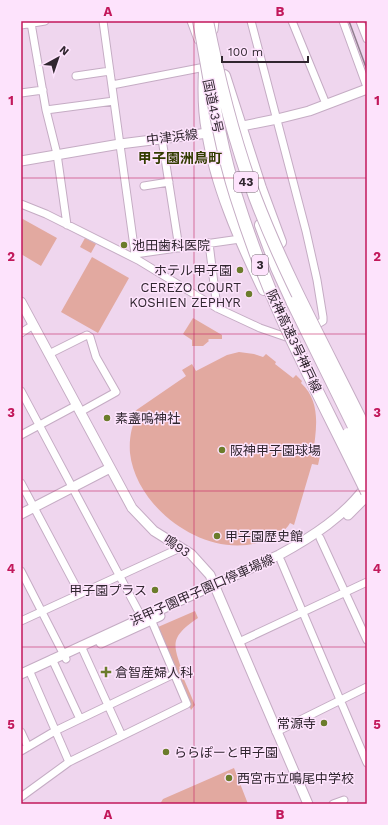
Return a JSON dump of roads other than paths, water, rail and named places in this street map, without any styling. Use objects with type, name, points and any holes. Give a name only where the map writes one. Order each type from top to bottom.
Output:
[{"type":"highway","name":"国道43号","points":[[197,21],[205,67],[204,100],[213,132],[253,239],[367,453]]},
{"type":"highway","name":"阪神高速3号神戸線","points":[[197,21],[223,148],[248,230],[282,318],[366,493]]},
{"type":"highway","name":"阪神高速3号神戸線","points":[[212,25],[229,114],[256,197],[294,286],[367,433]]},
{"type":"highway","points":[[212,25],[217,56],[235,127],[260,188],[276,234],[318,324],[367,420]]},
{"type":"highway","name":"国道43号","points":[[235,127],[257,215],[277,268],[288,305],[367,472]]},
{"type":"highway","points":[[213,132],[218,175],[240,239],[366,493]]},
{"type":"street","points":[[21,25],[45,21]]},
{"type":"street","points":[[103,21],[120,144],[133,255]]},
{"type":"street","points":[[191,21],[202,51]]},
{"type":"street","points":[[21,204],[133,255],[217,308],[260,328],[289,338],[323,321],[324,317],[306,231],[251,21]]},
{"type":"street","points":[[292,21],[326,104]]},
{"type":"street","points":[[343,21],[367,88]]},
{"type":"street","points":[[360,21],[367,37]]},
{"type":"street","points":[[31,23],[46,110],[57,154],[66,225]]},
{"type":"street","points":[[112,85],[205,67]]},
{"type":"street","points":[[76,76],[110,71]]},
{"type":"street","name":"中津浜線","points":[[21,161],[120,144],[213,132],[277,119],[309,110],[367,88]]},
{"type":"street","points":[[21,93],[43,90]]},
{"type":"street","points":[[46,110],[114,101]]},
{"type":"street","points":[[162,139],[179,248]]},
{"type":"street","points":[[144,186],[169,182]]},
{"type":"street","points":[[133,255],[240,239]]},
{"type":"street","points":[[209,243],[217,308]]},
{"type":"street","name":"鳴93","points":[[21,302],[132,508],[154,531],[192,554],[210,575],[308,804]]},
{"type":"street","points":[[21,333],[33,325]]},
{"type":"street","points":[[21,435],[39,424],[116,392],[100,364],[90,337],[87,335],[49,354]]},
{"type":"street","points":[[21,391],[120,576],[147,618],[187,704],[69,762],[21,797]]},
{"type":"street","points":[[21,514],[110,468]]},
{"type":"street","points":[[21,483],[80,594]]},
{"type":"street","name":"浜甲子園甲子園口停車場線","points":[[21,680],[27,673],[216,587],[281,561],[307,547],[348,516],[366,493]]},
{"type":"street","name":"浜甲子園甲子園口停車場線","points":[[216,587],[305,541],[366,493]]},
{"type":"street","points":[[320,538],[367,640]]},
{"type":"street","points":[[21,621],[180,548]]},
{"type":"street","points":[[281,561],[367,763]]},
{"type":"street","points":[[21,571],[65,656]]},
{"type":"street","points":[[239,642],[367,582]]},
{"type":"street","points":[[82,649],[122,736]]},
{"type":"street","points":[[53,662],[80,719]]},
{"type":"street","points":[[27,673],[69,762]]},
{"type":"street","points":[[21,751],[55,731],[174,674]]},
{"type":"street","points":[[276,732],[367,687]]},
{"type":"street","points":[[21,732],[28,747]]},
{"type":"street","points":[[333,804],[344,800]]},
{"type":"railway","points":[[349,21],[367,70]]},
{"type":"place","name":"池田歯科医院","points":[[124,245]]},
{"type":"place","name":"ホテル甲子園","points":[[240,270]]},
{"type":"place","name":"CEREZO COURT KOSHIEN ZEPHYR","points":[[249,294]]},
{"type":"place","name":"素盞嗚神社","points":[[107,418]]},
{"type":"place","name":"阪神甲子園球場","points":[[222,450]]},
{"type":"place","name":"甲子園歴史館","points":[[217,536]]},
{"type":"place","name":"甲子園プラス","points":[[155,590]]},
{"type":"place","name":"倉智産婦人科","points":[[106,672]]},
{"type":"place","name":"常源寺","points":[[324,723]]},
{"type":"place","name":"ららぽーと甲子園","points":[[166,752]]},
{"type":"place","name":"西宮市立鳴尾中学校","points":[[229,778]]},
{"type":"district","name":"甲子園洲鳥町","points":[[180,158]]}]
